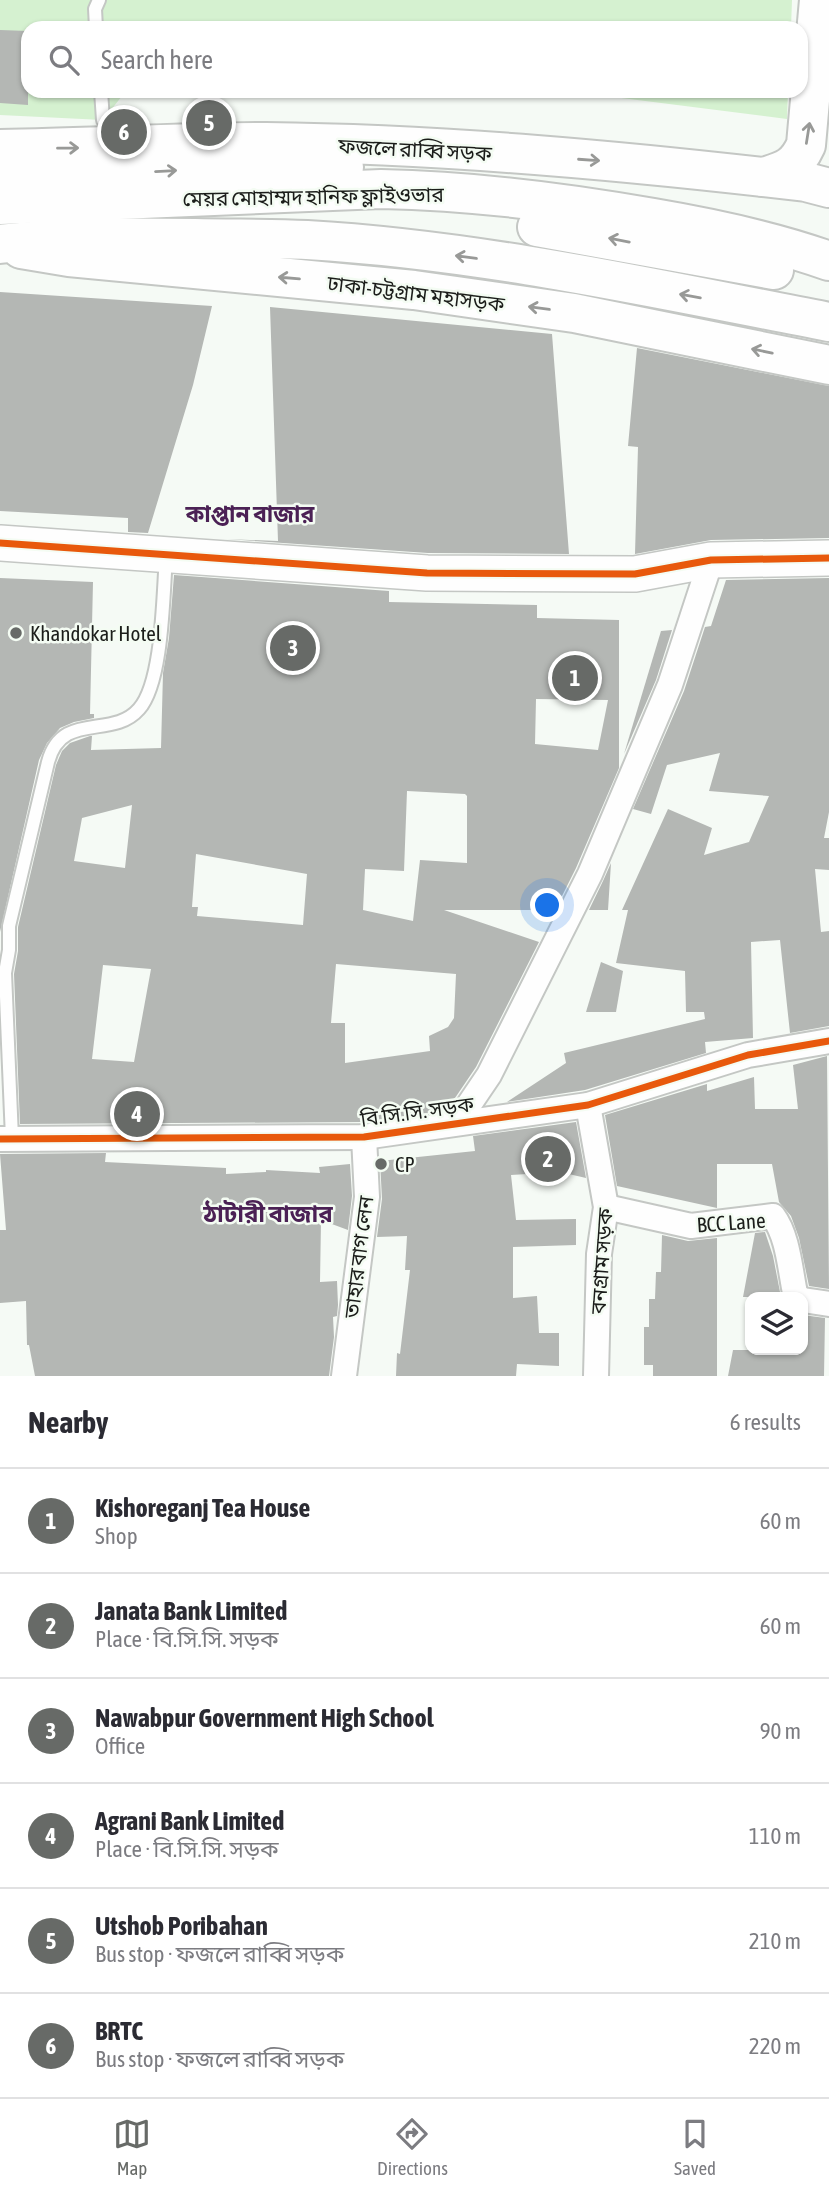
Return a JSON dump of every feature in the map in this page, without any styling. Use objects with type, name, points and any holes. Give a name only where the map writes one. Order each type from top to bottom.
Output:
[{"type":"main road","points":[[764,177],[785,170],[799,160],[806,145],[819,0]]},
{"type":"main road","name":"ফজলে রাব্বি সড়ক","points":[[0,149],[265,142],[425,148],[660,165],[829,187]]},
{"type":"main road","points":[[0,176],[253,166],[415,167],[491,172],[684,202],[816,235]]},
{"type":"main road","name":"মেয়র মোহাম্মদ হানিফ ফ্লাইওভার","points":[[0,205],[431,190],[550,202],[669,220],[705,227],[829,261]]},
{"type":"main road","name":"মেয়র মোহাম্মদ হানিফ ফ্লাইওভার","points":[[0,220],[302,213],[476,219],[733,261],[829,285]]},
{"type":"main road","points":[[0,245],[99,236],[306,240],[428,252],[590,278],[829,322]]},
{"type":"main road","name":"ঢাকা-চট্টগ্রাম মহাসড়ক","points":[[0,245],[69,257],[414,290],[574,313],[829,365]]},
{"type":"street","points":[[0,543],[427,573],[635,573],[711,560],[829,558]]},
{"type":"street","points":[[438,1127],[466,1109],[489,1075],[590,874],[670,685],[711,560]]},
{"type":"street","name":"বি.সি.সি. সড়ক","points":[[6,1138],[364,1138],[588,1105],[748,1055],[829,1041]]},
{"type":"street","name":"বনগ্রাম সড়ক","points":[[588,1105],[607,1207],[599,1254],[596,1376]]},
{"type":"street","name":"তাহার বাগ লেন","points":[[344,1376],[367,1197],[364,1138]]},
{"type":"street","name":"BCC Lane","points":[[607,1207],[691,1226],[773,1216],[778,1222],[784,1242],[794,1292]]},
{"type":"street","points":[[808,1301],[829,1304]]},
{"type":"lane","points":[[96,21],[95,9],[99,0]]},
{"type":"lane","points":[[101,98],[103,120]]},
{"type":"lane","points":[[6,1138],[5,973],[9,926],[48,762],[52,748],[59,739],[70,733],[128,719],[141,708],[150,687],[157,658],[166,554]]},
{"type":"green space","points":[[0,0],[792,0],[791,21],[21,21],[21,98],[120,98],[103,120],[0,115]]},
{"type":"green space","points":[[621,98],[788,98],[787,119]]},
{"type":"building","points":[[0,30],[21,31],[21,98],[28,98],[28,105],[0,103]]},
{"type":"building","points":[[0,292],[212,306],[193,385],[148,533],[128,532],[128,518],[0,511]]},
{"type":"building","points":[[270,307],[552,334],[569,554],[428,553],[226,539],[278,541]]},
{"type":"building","points":[[637,348],[829,386],[829,538],[711,540],[635,554],[638,447],[628,446]]},
{"type":"building","points":[[174,575],[389,591],[389,602],[537,605],[537,618],[619,620],[619,768],[555,910],[444,910],[539,942],[476,1067],[455,1098],[435,1112],[363,1122],[20,1124],[14,974],[18,927],[56,765],[62,751],[70,743],[90,736],[91,750],[161,748],[163,673]],"holes":[[[536,699],[608,700],[598,750],[535,744]],[[407,791],[467,796],[467,863],[420,860],[413,921],[363,910],[365,869],[404,871]],[[132,805],[125,868],[74,861],[82,818]],[[196,854],[307,874],[303,925],[197,916],[198,907],[192,907]],[[336,964],[456,974],[454,1018],[448,1027],[429,1036],[430,1051],[345,1063],[345,1023],[331,1023]],[[103,965],[151,969],[134,1062],[92,1059]]]},
{"type":"building","points":[[0,578],[93,582],[90,714],[94,714],[94,718],[60,728],[47,743],[39,760],[0,932]]},
{"type":"building","points":[[829,578],[829,812],[824,838],[829,838],[829,870],[815,869],[821,932],[829,931],[829,1026],[790,1033],[780,940],[751,942],[753,1038],[705,1042],[706,1053],[585,1090],[507,1102],[566,1063],[564,1053],[705,1019],[704,1012],[686,1012],[685,971],[616,963],[628,910],[622,910],[668,809],[712,828],[704,855],[749,842],[769,796],[709,791],[720,753],[667,765],[651,814],[633,809],[684,691],[705,627],[711,626],[726,580]]},
{"type":"building","points":[[672,630],[656,680],[624,754],[661,631]]},
{"type":"building","points":[[611,863],[608,910],[589,910],[603,881]]},
{"type":"building","points":[[601,962],[623,971],[616,1012],[586,1012]]},
{"type":"building","points":[[827,1056],[829,1289],[809,1286],[799,1238],[791,1216],[779,1202],[772,1164],[717,1164],[717,1208],[617,1186],[605,1115],[707,1084],[707,1091],[754,1077],[755,1109],[798,1109],[793,1065]]},
{"type":"building","points":[[576,1122],[586,1178],[560,1172],[511,1175],[516,1220],[576,1219],[576,1245],[513,1247],[513,1298],[537,1296],[539,1333],[559,1333],[559,1366],[517,1364],[516,1376],[396,1376],[410,1270],[405,1270],[407,1236],[377,1237],[382,1199],[380,1161],[475,1151],[473,1136]]},
{"type":"building","points":[[106,1153],[105,1162],[226,1168],[226,1174],[266,1170],[320,1173],[319,1167],[350,1164],[352,1196],[348,1230],[321,1220],[320,1282],[337,1281],[338,1305],[337,1316],[333,1317],[334,1337],[329,1376],[35,1376],[27,1345],[26,1301],[0,1303],[0,1230],[6,1230],[0,1154]]},
{"type":"building","points":[[765,1232],[780,1292],[745,1292],[743,1297],[755,1233]]},
{"type":"building","points":[[662,1235],[688,1241],[717,1238],[717,1376],[653,1376],[653,1365],[644,1365],[644,1327],[649,1327],[649,1299],[655,1299],[656,1272],[661,1272]]},
{"type":"building","points":[[808,1316],[825,1318],[824,1376],[728,1376],[733,1350],[745,1350],[745,1355],[808,1355]]},
{"type":"cycle path","points":[[0,543],[427,573],[635,574],[711,560],[829,558]]},
{"type":"cycle path","points":[[0,1139],[364,1137],[588,1105],[748,1055],[829,1041]]},
{"type":"place","name":"Utshob Poribahan","points":[[209,123]]},
{"type":"place","name":"BRTC","points":[[124,132]]},
{"type":"place","name":"Khandokar Hotel","points":[[16,633]]},
{"type":"place","name":"Nawabpur Government High School","points":[[293,648]]},
{"type":"place","name":"Kishoreganj Tea House","points":[[575,678]]},
{"type":"place","name":"Agrani Bank Limited","points":[[137,1114]]},
{"type":"place","name":"Janata Bank Limited","points":[[548,1159]]},
{"type":"place","name":"CP","points":[[381,1164]]},
{"type":"district","name":"কাপ্তান বাজার","points":[[250,514]]},
{"type":"district","name":"ঠাটারী বাজার","points":[[268,1213]]}]
